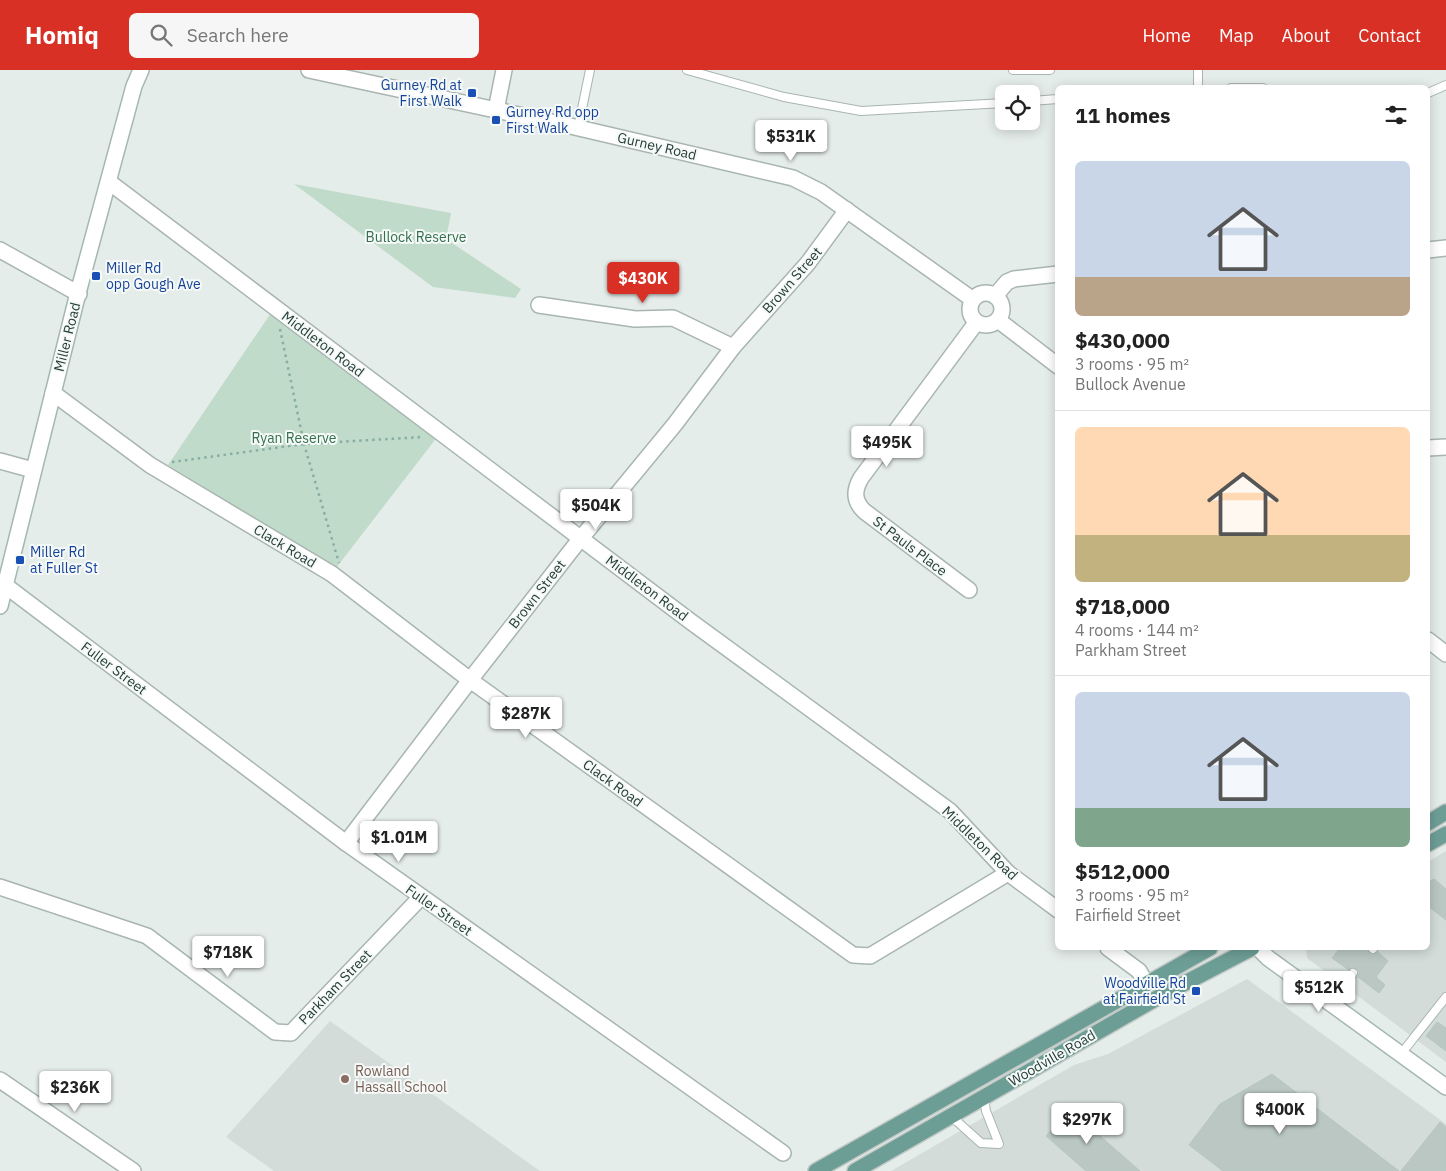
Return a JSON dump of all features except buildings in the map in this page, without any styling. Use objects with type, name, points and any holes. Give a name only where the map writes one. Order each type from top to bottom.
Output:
[{"type":"main road","points":[[1430,822],[1446,812]]},
{"type":"main road","points":[[1430,843],[1446,834]]},
{"type":"main road","name":"Woodville Road","points":[[816,1171],[982,1075],[1147,985],[1207,950]]},
{"type":"main road","name":"Woodville Road","points":[[855,1171],[1164,994],[1248,950]]},
{"type":"street","name":"Miller Road","points":[[0,606],[78,294],[134,86],[141,70]]},
{"type":"street","name":"Gurney Road","points":[[309,70],[356,75],[496,110],[793,178],[821,192],[972,299]]},
{"type":"street","points":[[496,110],[504,70]]},
{"type":"street","name":"Middleton Road","points":[[109,182],[581,538],[950,811],[1008,873],[1055,903]]},
{"type":"street","name":"Brown Street","points":[[346,843],[581,538],[675,424],[733,347],[808,263],[847,210]]},
{"type":"street","points":[[1430,250],[1446,248]]},
{"type":"street","points":[[0,250],[78,294]]},
{"type":"street","points":[[995,296],[1008,282],[1014,279],[1055,274]]},
{"type":"street","points":[[980,293],[995,296],[999,300],[1002,310],[998,320],[990,325],[976,323],[970,314],[972,299],[980,293]]},
{"type":"street","points":[[539,305],[635,319],[673,318],[733,347]]},
{"type":"street","points":[[998,320],[1055,364]]},
{"type":"street","name":"St Pauls Place","points":[[969,590],[849,499],[861,478],[976,323]]},
{"type":"street","name":"Clack Road","points":[[53,393],[150,465],[323,569],[470,680],[853,955],[870,956],[1008,873]]},
{"type":"street","points":[[1430,448],[1446,447]]},
{"type":"street","points":[[0,461],[34,470]]},
{"type":"street","name":"Fuller Street","points":[[6,586],[346,843],[783,1153]]},
{"type":"street","points":[[1430,642],[1446,654]]},
{"type":"street","name":"Parkham Street","points":[[0,887],[147,936],[275,1032],[291,1033],[420,897]]},
{"type":"street","points":[[1111,950],[1139,971],[1147,985]]},
{"type":"street","points":[[1260,950],[1268,958],[1446,1087]]},
{"type":"street","points":[[0,1080],[133,1171]]},
{"type":"lane","points":[[578,128],[590,70]]},
{"type":"lane","points":[[688,70],[784,96],[861,111],[995,103]]},
{"type":"lane","points":[[1013,70],[1050,70]]},
{"type":"lane","points":[[1198,70],[1198,85]]},
{"type":"lane","points":[[1430,92],[1446,85]]},
{"type":"lane","points":[[1040,100],[1055,99]]},
{"type":"lane","points":[[1401,1054],[1446,997]]},
{"type":"lane","points":[[951,1116],[981,1143],[999,1144],[986,1111],[984,1097]]},
{"type":"path","points":[[276,308],[304,444],[344,584]]},
{"type":"path","points":[[150,465],[304,444],[444,435]]},
{"type":"shaded area","points":[[1446,851],[1446,1062],[1307,958],[1306,950],[1430,950],[1430,861]]},
{"type":"shaded area","points":[[1247,979],[1446,1124],[1446,1171],[891,1171],[1074,1065],[1108,1054]]},
{"type":"shaded area","name":"Rowland Hassall School","points":[[330,1021],[540,1171],[274,1171],[226,1137]]},
{"type":"green space","name":"Bullock Reserve","points":[[294,184],[451,213],[446,239],[521,289],[515,298],[433,287]]},
{"type":"green space","name":"Ryan Reserve","points":[[273,310],[438,436],[336,568],[168,465]]},
{"type":"place","name":"Gurney Rd at First Walk","points":[[472,93]]},
{"type":"place","name":"Gurney Rd opp First Walk","points":[[496,120]]},
{"type":"place","name":"Miller Rd opp Gough Ave","points":[[96,276]]},
{"type":"place","name":"Miller Rd at Fuller St","points":[[20,560]]},
{"type":"place","name":"Woodville Rd at Fairfield St","points":[[1196,991]]},
{"type":"place","name":"Rowland Hassall School","points":[[345,1079]]}]
